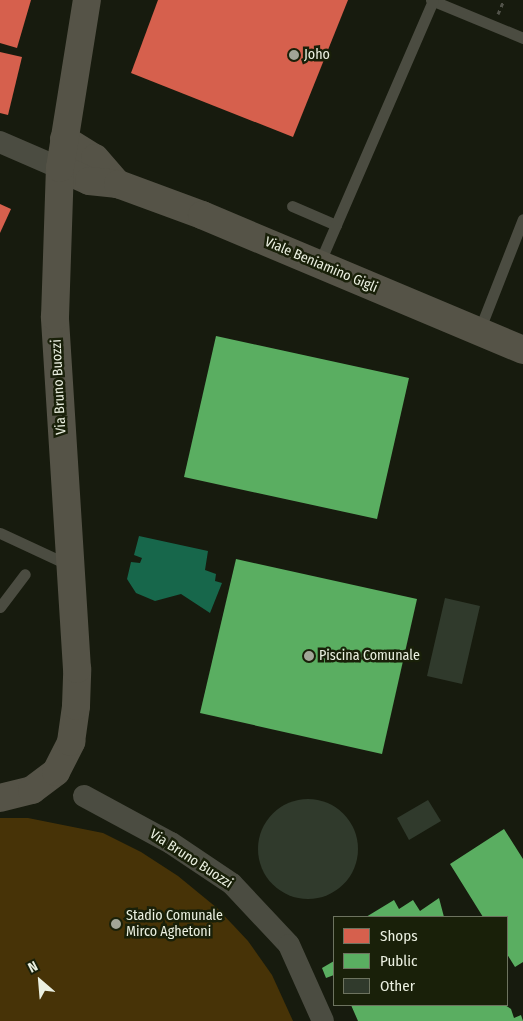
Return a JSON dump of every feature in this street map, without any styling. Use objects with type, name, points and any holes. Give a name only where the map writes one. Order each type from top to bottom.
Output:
[{"type":"street","name":"Via Bruno Buozzi","points":[[0,798],[32,790],[56,772],[71,742],[76,706],[70,565],[55,317],[60,168],[87,0]]},
{"type":"street","name":"Viale Beniamino Gigli","points":[[64,139],[95,158],[118,184]]},
{"type":"street","points":[[0,142],[60,168]]},
{"type":"street","name":"Viale Beniamino Gigli","points":[[60,168],[89,181],[118,184],[319,264],[523,350]]},
{"type":"street","name":"Via Bruno Buozzi","points":[[84,796],[171,843],[232,884],[289,945],[323,1021]]},
{"type":"lane","points":[[319,264],[432,0],[523,38]]},
{"type":"lane","points":[[292,206],[336,225]]},
{"type":"lane","points":[[479,331],[523,219]]},
{"type":"lane","points":[[0,533],[70,565]]},
{"type":"lane","points":[[0,607],[25,574]]},
{"type":"shaded area","points":[[139,536],[208,551],[205,570],[216,574],[215,581],[222,583],[210,613],[181,594],[155,601],[136,593],[127,579],[131,562],[140,563],[142,558],[134,555]]},
{"type":"shaded area","name":"Stadio Comunale Mirco Aghetoni","points":[[0,818],[28,818],[103,833],[141,852],[178,876],[217,908],[248,941],[272,975],[293,1021],[0,1021]]},
{"type":"building: Shops","points":[[0,0],[31,0],[17,48],[0,43]]},
{"type":"building: Shops","points":[[158,0],[348,0],[293,137],[131,73]]},
{"type":"building: Shops","points":[[0,52],[22,57],[8,115],[0,113]]},
{"type":"building: Shops","points":[[0,204],[11,209],[0,233]]},
{"type":"building: Public","points":[[216,336],[409,378],[377,519],[184,477]]},
{"type":"building: Public","points":[[236,559],[417,599],[382,754],[200,713]]},
{"type":"building: Public","points":[[504,829],[523,859],[523,962],[515,967],[508,956],[508,916],[482,916],[450,864]]},
{"type":"building: Public","points":[[439,898],[444,916],[368,916],[394,900],[399,909],[413,900],[420,911]]},
{"type":"building: Public","points":[[333,962],[333,975],[326,978],[322,968]]},
{"type":"building: Public","points":[[351,1006],[506,1006],[511,1009],[514,1018],[521,1015],[523,1021],[358,1021]]},
{"type":"building: Other","points":[[445,598],[480,606],[462,684],[427,676]]},
{"type":"building: Other","points":[[308,799],[327,803],[343,814],[354,830],[358,849],[354,868],[343,884],[327,895],[308,899],[289,895],[273,884],[262,868],[258,849],[262,830],[273,814],[289,803]]},
{"type":"building: Other","points":[[428,800],[441,821],[409,840],[397,818]]},
{"type":"place","name":"Joho","points":[[294,55]]},
{"type":"place","name":"Piscina Comunale","points":[[309,656]]},
{"type":"place","name":"Stadio Comunale Mirco Aghetoni","points":[[116,924]]}]
